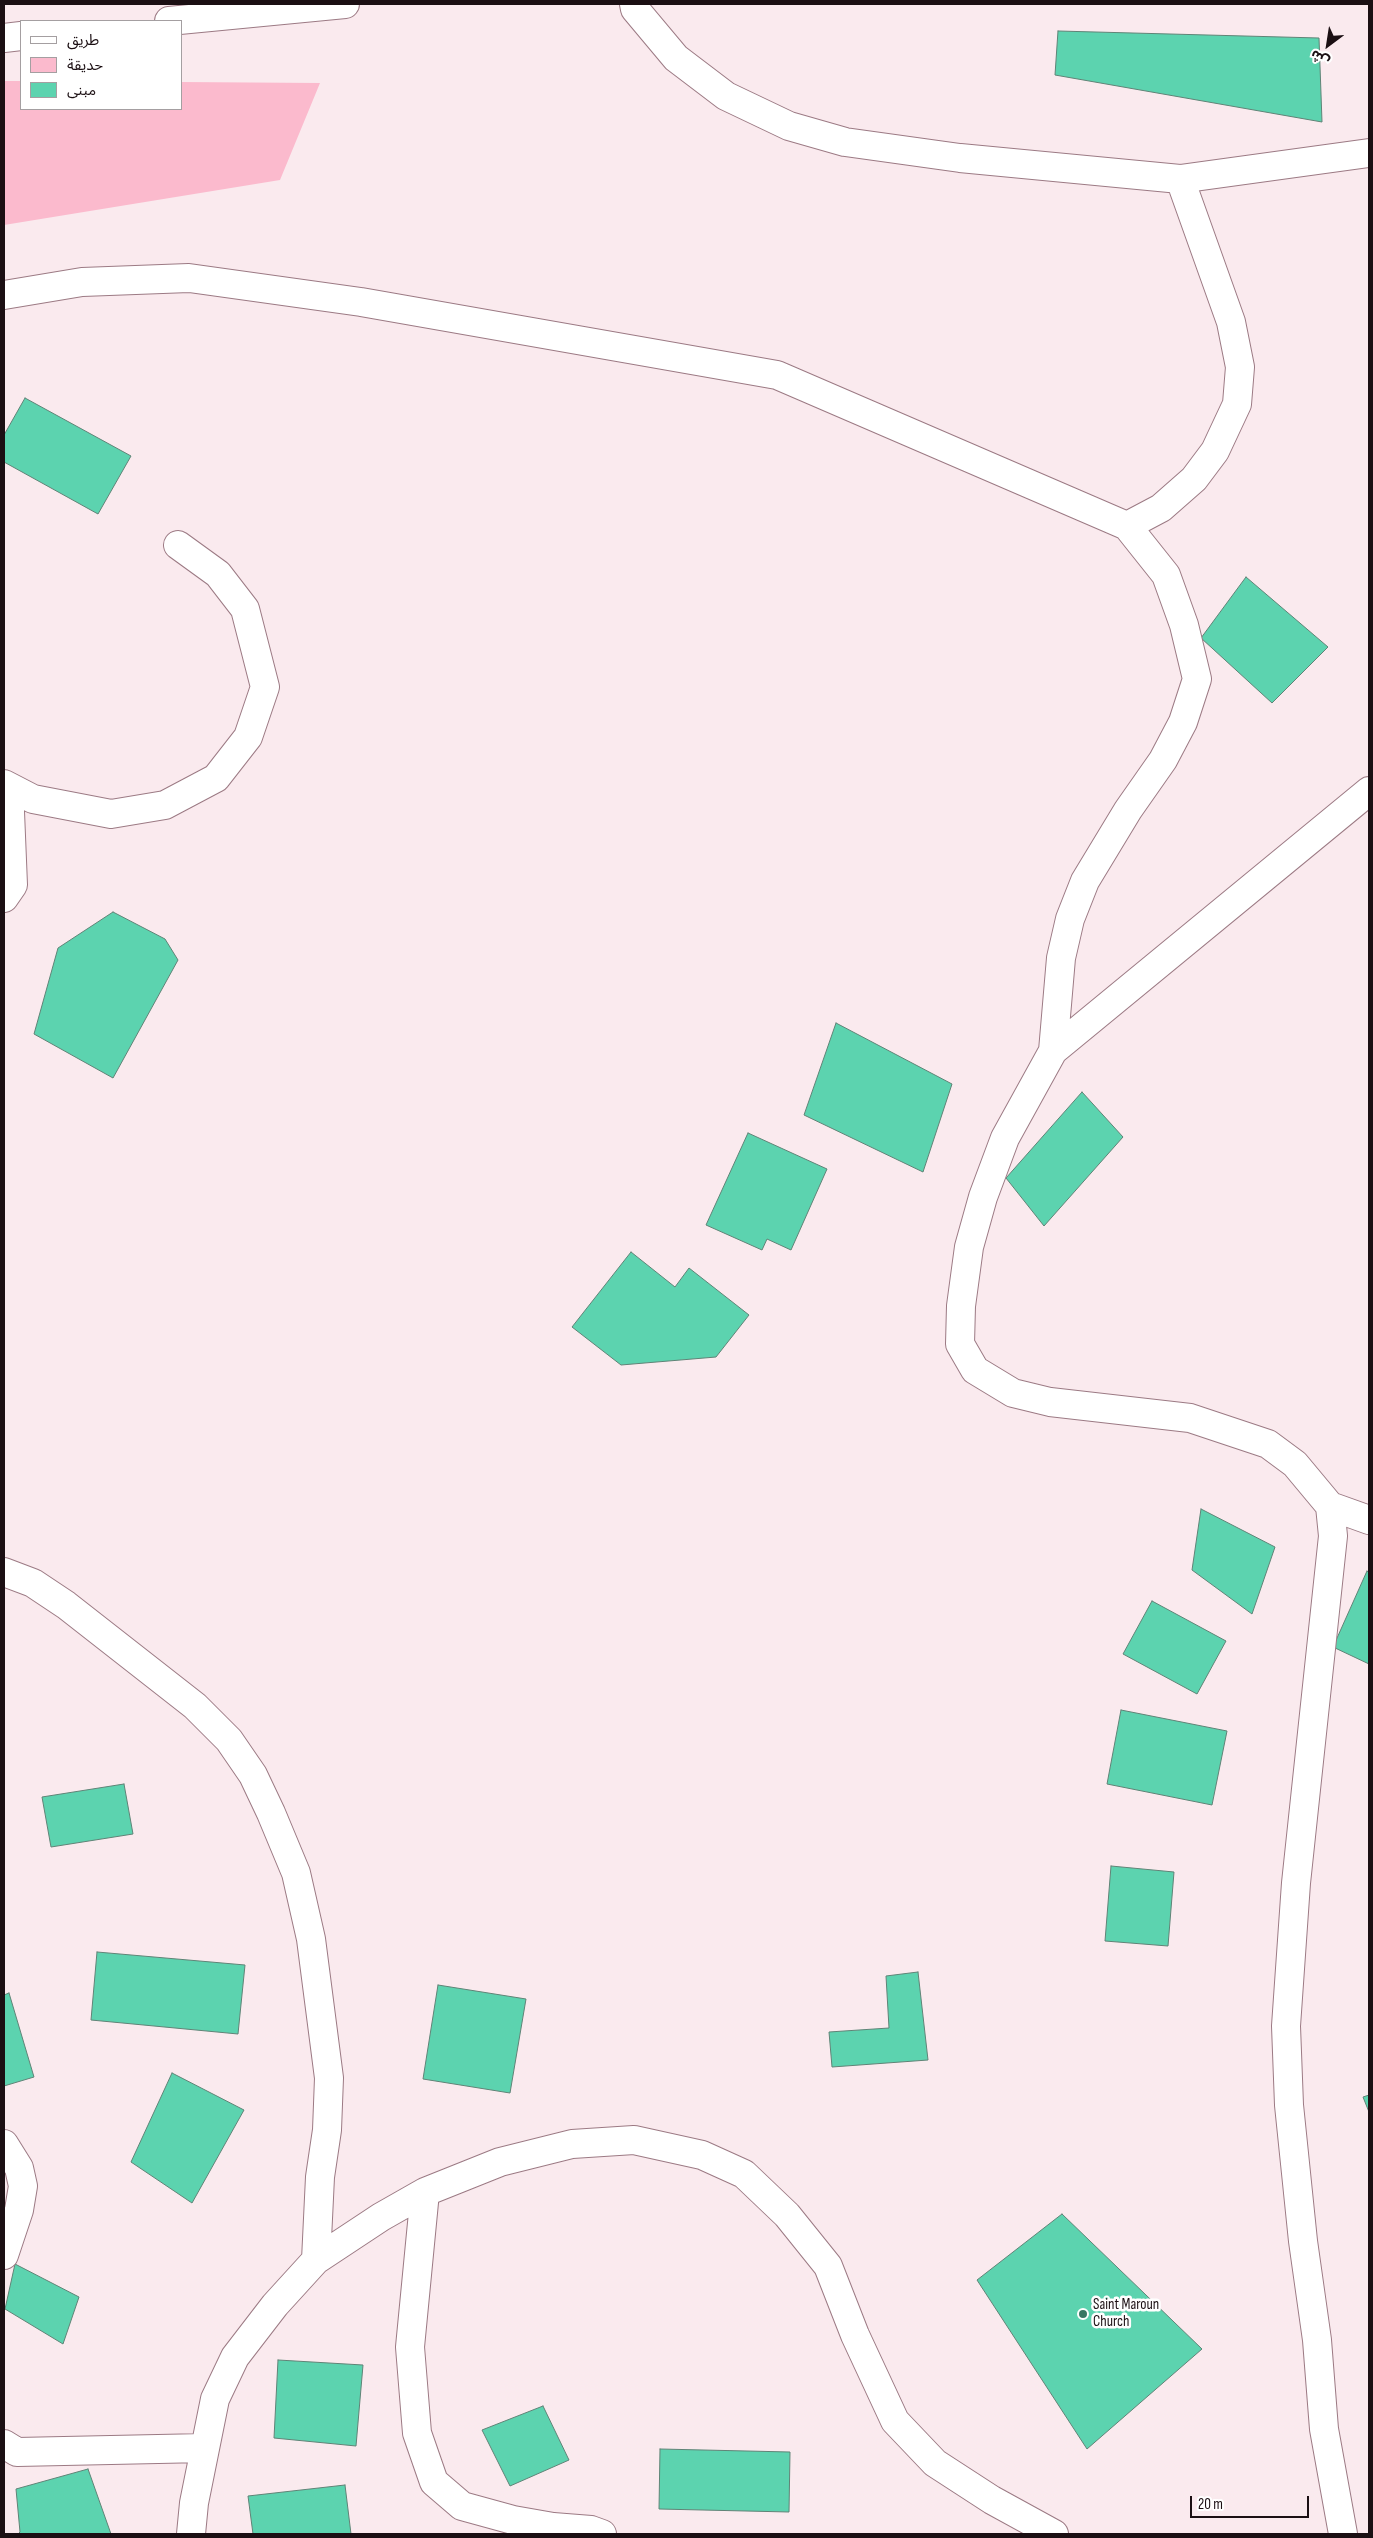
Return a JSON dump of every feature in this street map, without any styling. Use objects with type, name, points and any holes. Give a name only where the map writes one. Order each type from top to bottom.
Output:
[{"type":"street","points":[[179,20],[345,4]]},
{"type":"street","points":[[634,4],[635,9],[676,58],[726,96],[789,126],[845,142],[960,158],[1180,179],[1369,153]]},
{"type":"street","points":[[4,38],[20,36]]},
{"type":"street","points":[[1127,526],[1161,508],[1194,479],[1215,450],[1237,404],[1240,367],[1231,322],[1180,179]]},
{"type":"street","points":[[4,295],[82,282],[189,278],[361,302],[777,375],[1127,526],[1166,575],[1184,625],[1197,679],[1183,722],[1163,760],[1128,810],[1085,882],[1070,919],[1061,958],[1053,1051]]},
{"type":"street","points":[[6,786],[33,799],[112,814],[165,805],[216,778],[248,737],[265,687],[245,609],[218,574],[178,546]]},
{"type":"street","points":[[4,898],[14,885],[6,786]]},
{"type":"street","points":[[1369,791],[1053,1051],[1005,1138],[983,1197],[969,1247],[961,1306],[960,1344],[975,1370],[1013,1394],[1050,1402],[1190,1418],[1268,1444],[1295,1464],[1330,1506],[1369,1520]]},
{"type":"street","points":[[1330,1506],[1333,1536],[1296,1883],[1286,2026],[1289,2105],[1302,2241],[1317,2340],[1324,2429],[1342,2533]]},
{"type":"street","points":[[4,1572],[33,1583],[66,1604],[195,1706],[229,1740],[253,1775],[271,1813],[296,1873],[312,1939],[329,2078],[327,2130],[320,2177],[316,2260]]},
{"type":"street","points":[[191,2534],[194,2503],[215,2399],[235,2358],[274,2305],[316,2260],[381,2217],[425,2192],[500,2162],[572,2144],[634,2140],[702,2155],[744,2174],[786,2215],[828,2266],[855,2335],[895,2421],[935,2463],[992,2500],[1054,2534]]},
{"type":"street","points":[[4,2144],[19,2168],[23,2186],[20,2210],[4,2255]]},
{"type":"street","points":[[425,2192],[410,2347],[417,2433],[434,2482],[462,2506],[513,2520],[553,2527],[591,2530],[602,2534]]},
{"type":"street","points":[[4,2444],[17,2452],[205,2448]]},
{"type":"green space","points":[[4,81],[20,81],[20,110],[182,110],[182,82],[320,83],[280,180],[4,225]]},
{"type":"building","points":[[1058,31],[1319,38],[1322,122],[1055,75]]},
{"type":"building","points":[[25,398],[131,456],[98,514],[4,462],[4,435]]},
{"type":"building","points":[[1246,577],[1328,647],[1272,703],[1201,638]]},
{"type":"building","points":[[113,912],[165,939],[178,960],[113,1078],[34,1034],[58,948]]},
{"type":"building","points":[[836,1023],[952,1084],[923,1172],[804,1115]]},
{"type":"building","points":[[1082,1092],[1123,1137],[1044,1226],[1006,1178]]},
{"type":"building","points":[[748,1133],[827,1169],[791,1250],[767,1239],[762,1250],[706,1225]]},
{"type":"building","points":[[631,1252],[675,1287],[689,1268],[749,1315],[716,1357],[621,1365],[572,1327]]},
{"type":"building","points":[[1201,1509],[1275,1547],[1252,1614],[1192,1570]]},
{"type":"building","points":[[1367,1571],[1369,1573],[1369,1664],[1333,1647]]},
{"type":"building","points":[[1152,1601],[1226,1641],[1197,1694],[1123,1654]]},
{"type":"building","points":[[1121,1710],[1227,1731],[1212,1805],[1107,1784]]},
{"type":"building","points":[[124,1784],[133,1834],[51,1847],[42,1797]]},
{"type":"building","points":[[1111,1866],[1174,1872],[1168,1946],[1105,1941]]},
{"type":"building","points":[[97,1952],[245,1965],[238,2034],[91,2020]]},
{"type":"building","points":[[918,1972],[928,2060],[832,2067],[829,2032],[889,2028],[886,1976]]},
{"type":"building","points":[[438,1985],[526,1999],[510,2093],[423,2079]]},
{"type":"building","points":[[9,1993],[34,2077],[4,2086],[4,1995]]},
{"type":"building","points":[[172,2073],[244,2110],[192,2203],[131,2162]]},
{"type":"building","points":[[1369,2095],[1369,2112],[1363,2097]]},
{"type":"building","name":"Saint Maroun Church","points":[[1062,2214],[1202,2349],[1087,2449],[977,2280]]},
{"type":"building","points":[[15,2264],[79,2297],[63,2344],[5,2309]]},
{"type":"building","points":[[278,2360],[363,2365],[356,2446],[274,2438]]},
{"type":"building","points":[[543,2406],[569,2460],[510,2486],[482,2430]]},
{"type":"building","points":[[660,2449],[790,2452],[789,2512],[659,2509]]},
{"type":"building","points":[[88,2469],[111,2534],[18,2534],[20,2532],[16,2489]]},
{"type":"building","points":[[345,2485],[351,2534],[253,2534],[248,2496]]},
{"type":"place","name":"Saint Maroun Church","points":[[1083,2314]]}]
